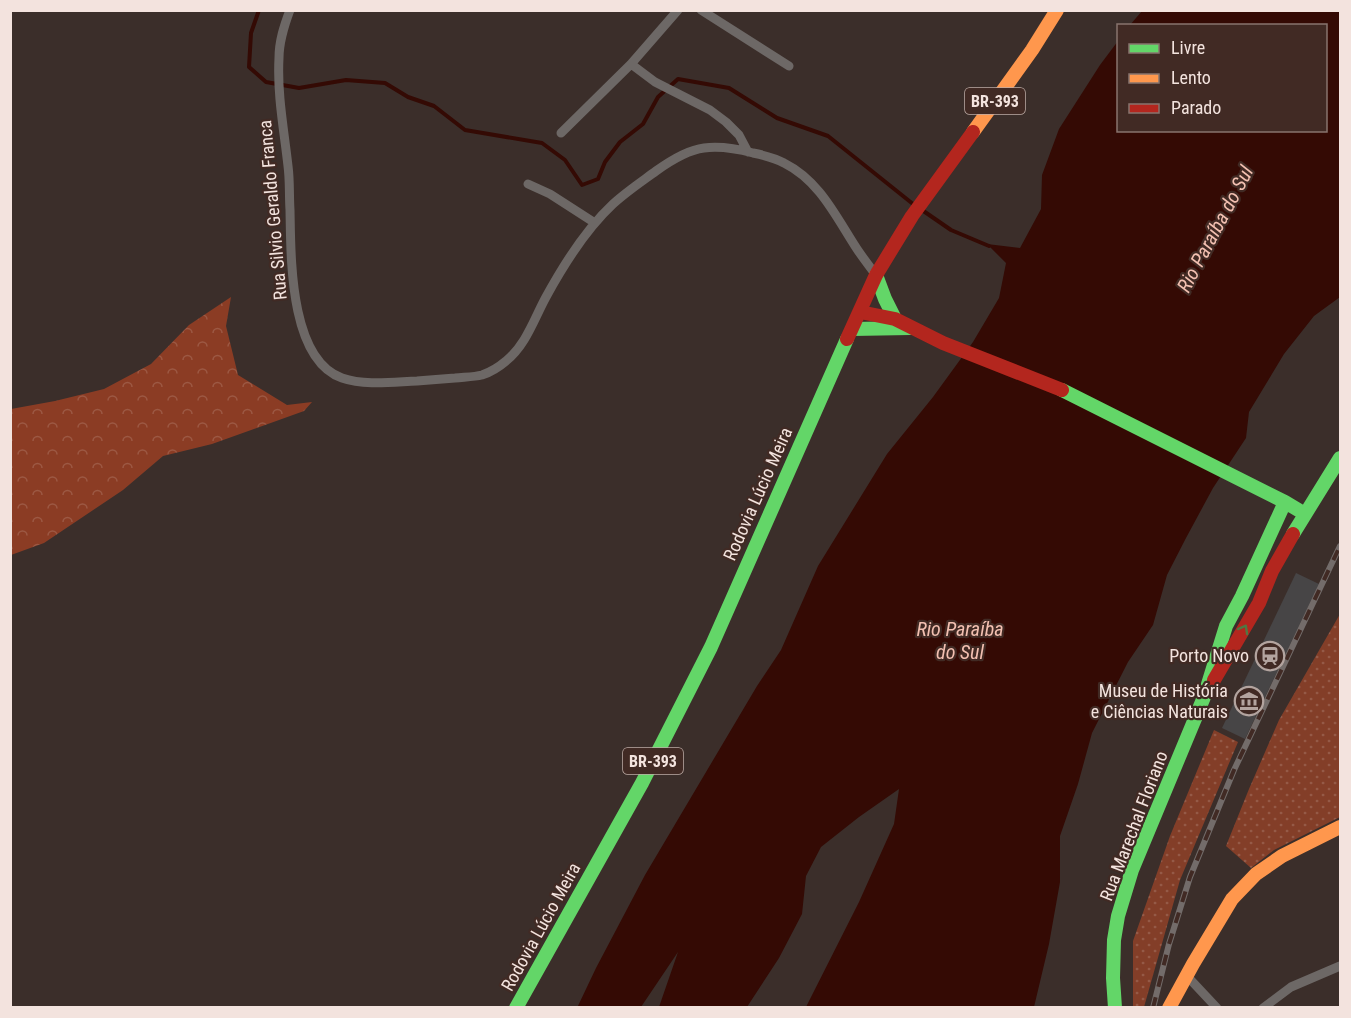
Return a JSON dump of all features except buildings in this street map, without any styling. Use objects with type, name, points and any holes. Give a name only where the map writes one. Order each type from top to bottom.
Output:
[{"type":"main road","name":"Rodovia Lúcio Meira","points":[[516,1008],[642,783],[711,647],[876,275],[912,216],[1032,50],[1057,10]]},
{"type":"main road","points":[[876,275],[895,319]]},
{"type":"main road","points":[[860,312],[895,319],[943,344],[1059,389],[1305,514]]},
{"type":"main road","points":[[852,329],[915,328]]},
{"type":"main road","points":[[1204,697],[1259,603],[1272,571],[1341,458]]},
{"type":"main road","points":[[1204,697],[1226,627],[1258,564],[1285,502]]},
{"type":"main road","points":[[1258,564],[1272,571]]},
{"type":"main road","points":[[1242,596],[1259,603]]},
{"type":"main road","name":"Rua Marechal Floriano","points":[[1115,1008],[1114,940],[1118,916],[1132,870],[1204,697]]},
{"type":"main road","points":[[1169,1008],[1232,899],[1256,874],[1282,856],[1341,827]]},
{"type":"street","name":"Rua Silvio Geraldo Franca","points":[[290,10],[280,43],[279,78],[288,171],[293,283],[299,317],[314,356],[326,370],[339,377],[355,382],[417,381],[484,375],[498,367],[509,359],[523,340],[571,255],[595,223],[629,190],[662,167],[684,154],[704,148],[724,148],[748,152],[783,162],[803,175],[823,196],[857,250],[876,275]]},
{"type":"street","points":[[561,133],[632,64],[678,10]]},
{"type":"street","points":[[701,10],[789,66]]},
{"type":"street","points":[[632,64],[655,81],[710,110],[726,122],[740,135],[748,152]]},
{"type":"street","points":[[528,184],[550,194],[595,223]]},
{"type":"street","points":[[1263,1008],[1291,987],[1341,966]]},
{"type":"street","points":[[1187,976],[1217,1008]]},
{"type":"green space","points":[[231,297],[226,326],[238,375],[287,405],[312,402],[304,411],[212,444],[163,456],[123,490],[44,543],[11,555],[11,409],[104,389],[151,364],[189,325]]},
{"type":"shaded area","points":[[1340,614],[1340,817],[1274,850],[1251,868],[1226,846],[1279,720]]},
{"type":"shaded area","points":[[1214,730],[1238,742],[1180,880],[1144,1007],[1133,1007],[1133,941],[1170,836]]},
{"type":"water","name":"Rio Paraíba do Sul","points":[[1142,11],[1340,11],[1340,297],[1314,316],[1284,354],[1249,412],[1246,438],[1213,488],[1186,538],[1167,575],[1153,625],[1128,662],[1092,733],[1060,836],[1060,882],[1049,944],[1034,1007],[806,1007],[859,902],[894,824],[899,789],[821,847],[806,876],[802,914],[779,958],[747,1007],[659,1007],[678,952],[641,1007],[577,1008],[645,875],[757,686],[781,650],[818,566],[887,454],[973,342],[999,298],[1006,263],[987,244],[1020,248],[1041,209],[1042,175],[1059,129],[1117,42],[1117,132],[1327,132],[1327,24],[1131,24]]},
{"type":"waterway","points":[[259,10],[251,33],[249,67],[266,82],[299,88],[346,80],[385,83],[408,97],[434,106],[465,130],[542,143],[565,160],[582,185],[598,179],[605,162],[620,142],[643,124],[658,97],[678,79],[729,88],[777,118],[828,136],[913,204]]},
{"type":"waterway","points":[[922,210],[951,230],[989,246]]},
{"type":"railway","points":[[1153,1008],[1169,944],[1190,877],[1234,770],[1340,546]]},
{"type":"traffic: fast","points":[[876,275],[895,319]]},
{"type":"traffic: fast","points":[[852,329],[910,328]]},
{"type":"traffic: fast","points":[[516,1008],[642,783],[711,647],[847,339]]},
{"type":"traffic: fast","points":[[1062,390],[1305,514]]},
{"type":"traffic: fast","points":[[1293,534],[1340,458]]},
{"type":"traffic: fast","points":[[1115,1008],[1114,940],[1118,916],[1132,870],[1204,697],[1226,626],[1285,502]]},
{"type":"traffic: slow","points":[[973,132],[1032,50],[1057,10]]},
{"type":"traffic: slow","points":[[1169,1008],[1232,899],[1256,874],[1282,856],[1340,827]]},
{"type":"traffic: jam","points":[[847,339],[876,275],[912,216],[973,132]]},
{"type":"traffic: jam","points":[[860,312],[895,319],[943,343],[1062,390]]},
{"type":"traffic: jam","points":[[1214,680],[1259,603],[1272,571],[1293,534]]},
{"type":"place","name":"Porto Novo","points":[[1270,656]]},
{"type":"place","name":"Museu de História e Ciências Naturais","points":[[1249,701]]}]
